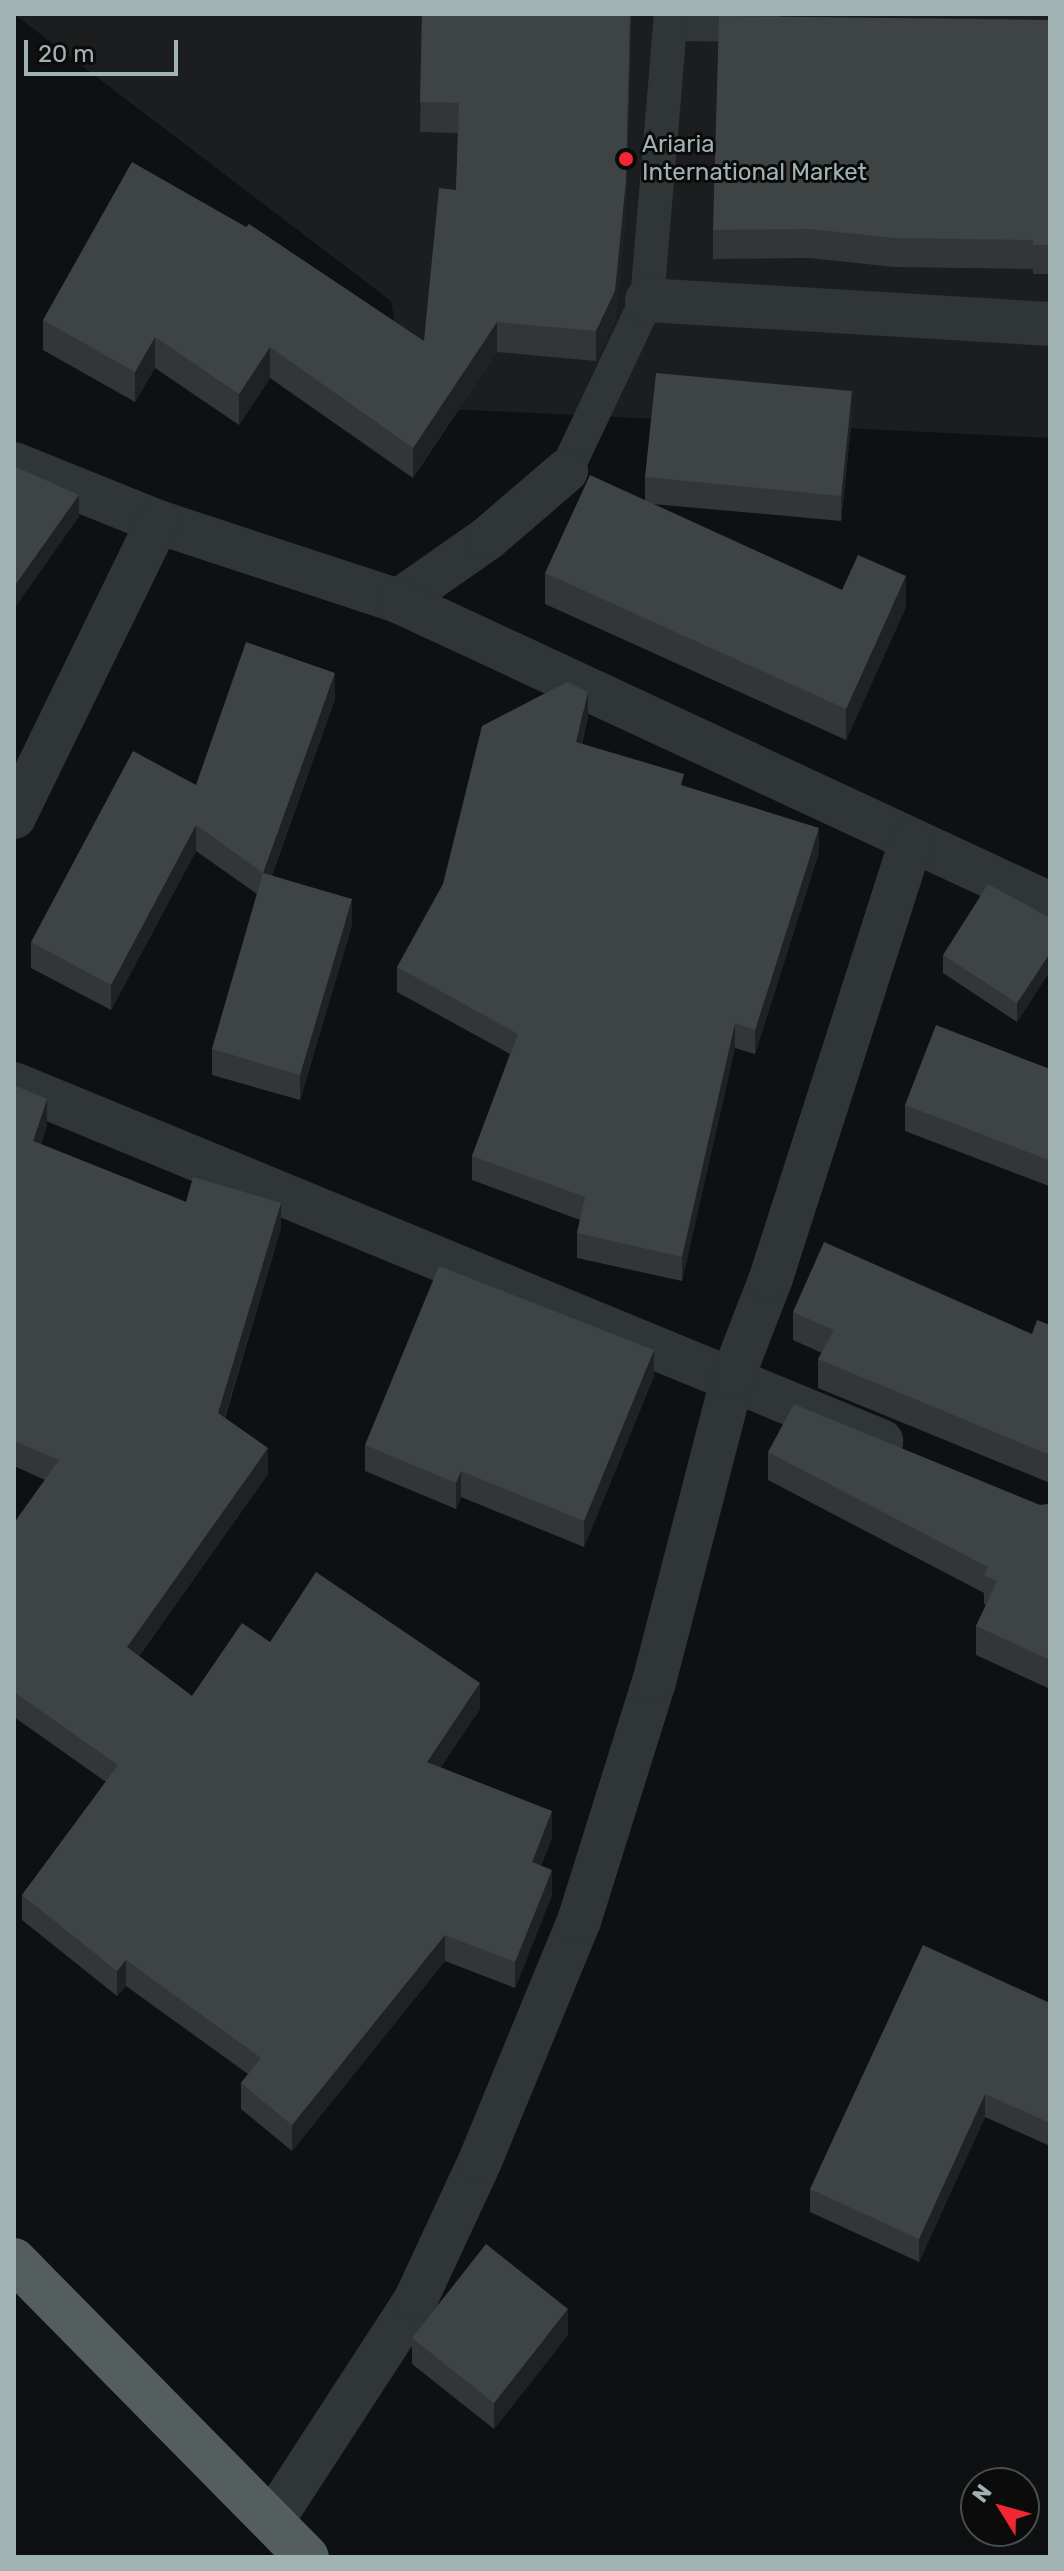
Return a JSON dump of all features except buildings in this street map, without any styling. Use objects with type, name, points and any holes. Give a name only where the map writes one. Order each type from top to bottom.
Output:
[{"type":"highway","points":[[14,2260],[307,2557]]},
{"type":"street","points":[[398,601],[488,538],[566,471],[647,300],[671,19],[797,25]]},
{"type":"street","points":[[647,300],[1050,324]]},
{"type":"street","points":[[14,464],[158,522],[398,601],[1050,904]]},
{"type":"street","points":[[14,817],[158,522]]},
{"type":"street","points":[[272,2521],[416,2299],[480,2161],[579,1921],[654,1682],[733,1376],[771,1278],[911,841]]},
{"type":"street","points":[[14,1084],[733,1376],[919,1458]]},
{"type":"shaded area","name":"Ariaria International Market","points":[[14,14],[1050,14],[1050,438],[409,407],[391,301]]},
{"type":"place","name":"Ariaria International Market","points":[[626,159]]}]
